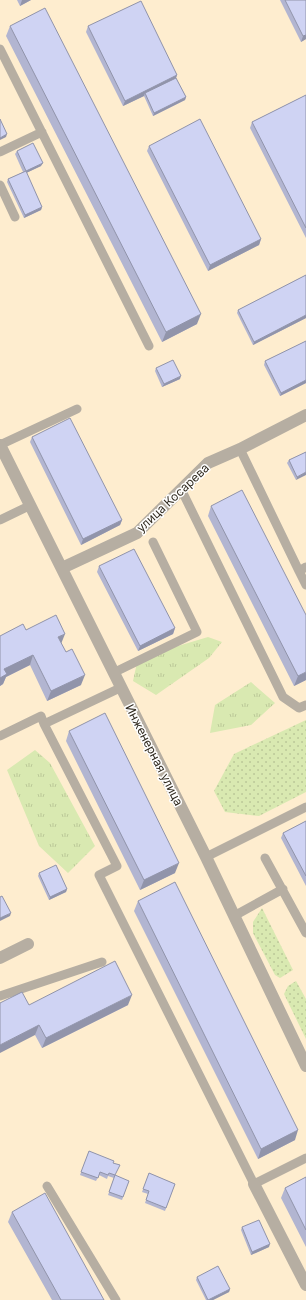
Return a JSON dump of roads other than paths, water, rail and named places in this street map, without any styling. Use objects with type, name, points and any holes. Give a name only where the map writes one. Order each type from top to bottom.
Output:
[{"type":"street","name":"улица Косарева","points":[[62,568],[137,533],[208,463],[240,449],[306,415]]},
{"type":"street","name":"Инженерная улица","points":[[0,445],[206,858],[306,1066]]},
{"type":"street","points":[[0,958],[28,944]]},
{"type":"street","points":[[254,1184],[306,1285]]},
{"type":"lane","points":[[0,49],[149,346]]},
{"type":"lane","points":[[0,152],[42,132]]},
{"type":"lane","points":[[0,185],[15,217]]},
{"type":"lane","points":[[0,445],[77,409]]},
{"type":"lane","points":[[240,449],[302,569],[306,585]]},
{"type":"lane","points":[[181,489],[283,697],[300,708],[306,705]]},
{"type":"lane","points":[[0,520],[31,505]]},
{"type":"lane","points":[[113,673],[197,632],[153,542]]},
{"type":"lane","points":[[44,724],[120,688]]},
{"type":"lane","points":[[0,736],[42,716],[44,724],[117,866],[99,875],[254,1184],[306,1158]]},
{"type":"lane","points":[[206,858],[306,807]]},
{"type":"lane","points":[[265,858],[306,933]]},
{"type":"lane","points":[[234,916],[283,889]]},
{"type":"lane","points":[[0,996],[102,962]]},
{"type":"lane","points":[[47,1186],[116,1300]]}]
